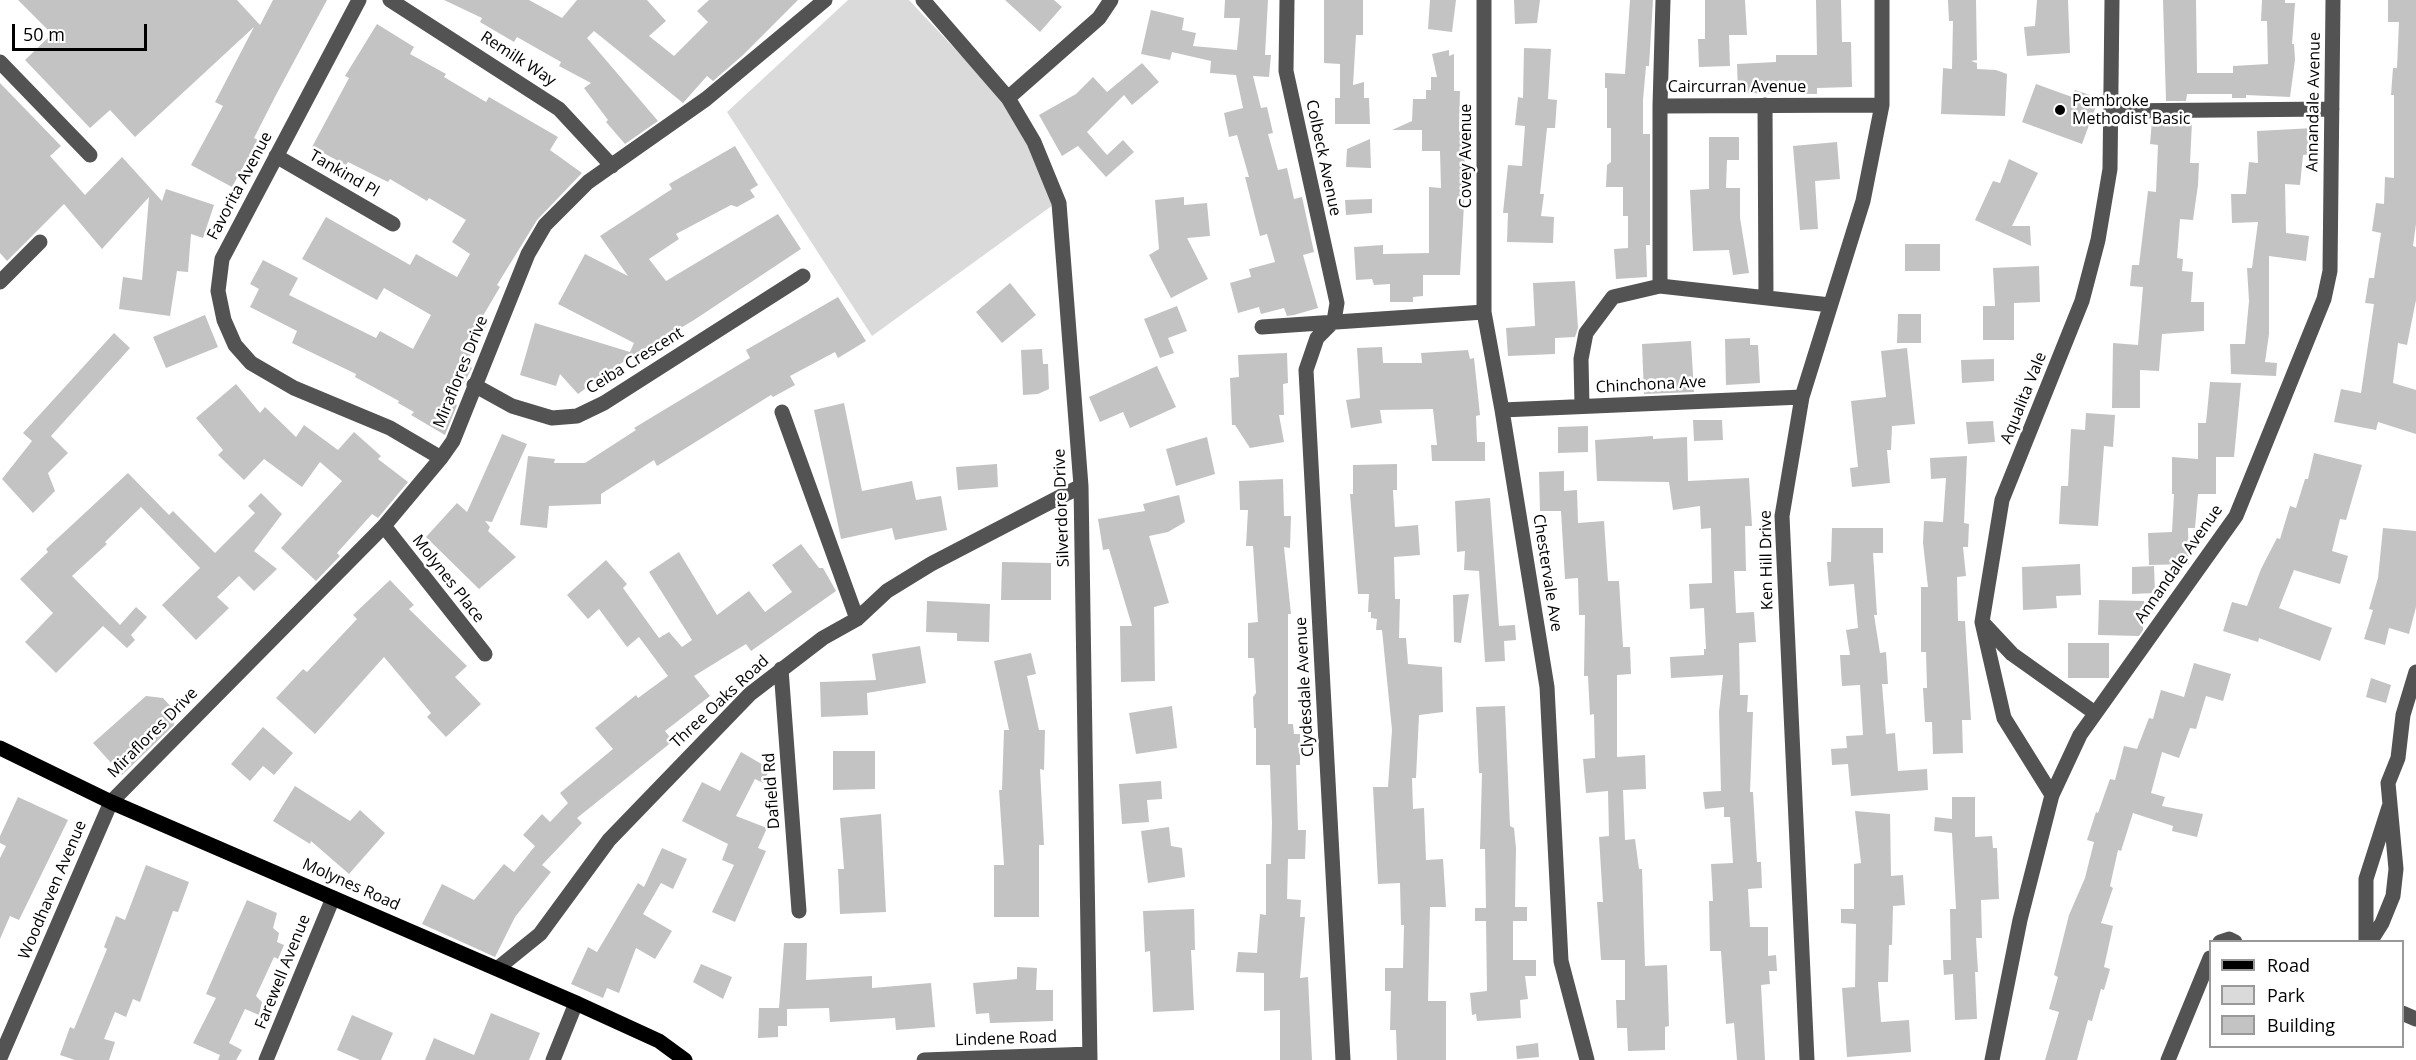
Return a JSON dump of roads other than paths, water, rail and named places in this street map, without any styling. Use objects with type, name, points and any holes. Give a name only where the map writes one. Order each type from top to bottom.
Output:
[{"type":"main road","name":"Molynes Road","points":[[0,748],[111,802],[576,1003],[659,1041],[685,1060]]},
{"type":"street","name":"Favorita Avenue","points":[[359,0],[222,259],[218,291],[224,320],[235,345],[251,363],[294,388],[390,428],[441,458]]},
{"type":"street","name":"Remilk Way","points":[[390,0],[559,109],[612,166]]},
{"type":"street","name":"Miraflores Drive","points":[[111,802],[384,526],[441,458],[453,441],[528,254],[545,225],[588,182],[706,99],[825,0]]},
{"type":"street","name":"Silverdore Drive","points":[[923,0],[1008,98],[1034,142],[1059,203],[1081,486],[1090,1057]]},
{"type":"street","points":[[1008,98],[1099,18],[1111,0]]},
{"type":"street","name":"Colbeck Avenue","points":[[1287,0],[1286,71],[1337,303],[1334,321]]},
{"type":"street","name":"Covey Avenue","points":[[1484,0],[1484,312]]},
{"type":"street","name":"Caircurran Avenue","points":[[1663,0],[1660,106],[1882,105]]},
{"type":"street","name":"Ken Hill Drive","points":[[1807,1060],[1782,516],[1802,397],[1863,201],[1882,105],[1882,0]]},
{"type":"street","name":"Aqualita Vale","points":[[2052,795],[2004,718],[1982,622],[2002,500],[2082,301],[2098,240],[2110,169],[2112,0]]},
{"type":"street","name":"Annandale Avenue","points":[[1992,1060],[2020,920],[2052,795],[2080,735],[2236,516],[2324,299],[2330,272],[2333,0]]},
{"type":"street","points":[[0,62],[90,155]]},
{"type":"street","points":[[1765,105],[1766,298]]},
{"type":"street","points":[[1660,106],[1660,286]]},
{"type":"street","points":[[2111,111],[2332,109]]},
{"type":"street","name":"Tankind Pl","points":[[276,156],[393,224]]},
{"type":"street","points":[[0,282],[40,242]]},
{"type":"street","name":"Ceiba Crescent","points":[[474,385],[522,409],[552,418],[578,416],[604,403],[803,276]]},
{"type":"street","points":[[1582,406],[1581,358],[1586,333],[1613,297],[1660,286],[1830,305]]},
{"type":"street","points":[[1262,327],[1484,312]]},
{"type":"street","name":"Chestervale Ave","points":[[1484,312],[1547,687],[1561,961],[1587,1060]]},
{"type":"street","name":"Clydesdale Avenue","points":[[1334,321],[1317,339],[1306,369],[1343,1060]]},
{"type":"street","name":"Chinchona Ave","points":[[1502,410],[1802,397]]},
{"type":"street","points":[[782,412],[857,619]]},
{"type":"street","name":"Three Oaks Road","points":[[498,968],[540,934],[609,840],[648,797],[750,694],[823,638],[857,619],[887,591],[931,564],[1081,486]]},
{"type":"street","name":"Molynes Place","points":[[384,526],[485,654]]},
{"type":"street","points":[[1982,622],[2012,654],[2096,713]]},
{"type":"street","name":"Dafield Rd","points":[[781,669],[799,911]]},
{"type":"street","points":[[2369,940],[2382,923],[2393,896],[2396,869],[2388,783],[2398,758],[2403,715],[2416,672]]},
{"type":"street","name":"Woodhaven Avenue","points":[[0,1058],[111,802]]},
{"type":"street","points":[[2368,940],[2366,879],[2382,824],[2391,804]]},
{"type":"street","name":"Farewell Avenue","points":[[266,1060],[333,897]]},
{"type":"street","points":[[2168,1060],[2209,963]]},
{"type":"street","points":[[553,1060],[576,1003]]},
{"type":"street","name":"Lindene Road","points":[[924,1060],[1090,1057]]},
{"type":"place","name":"Pembroke Methodist Basic","points":[[2060,110]]}]
